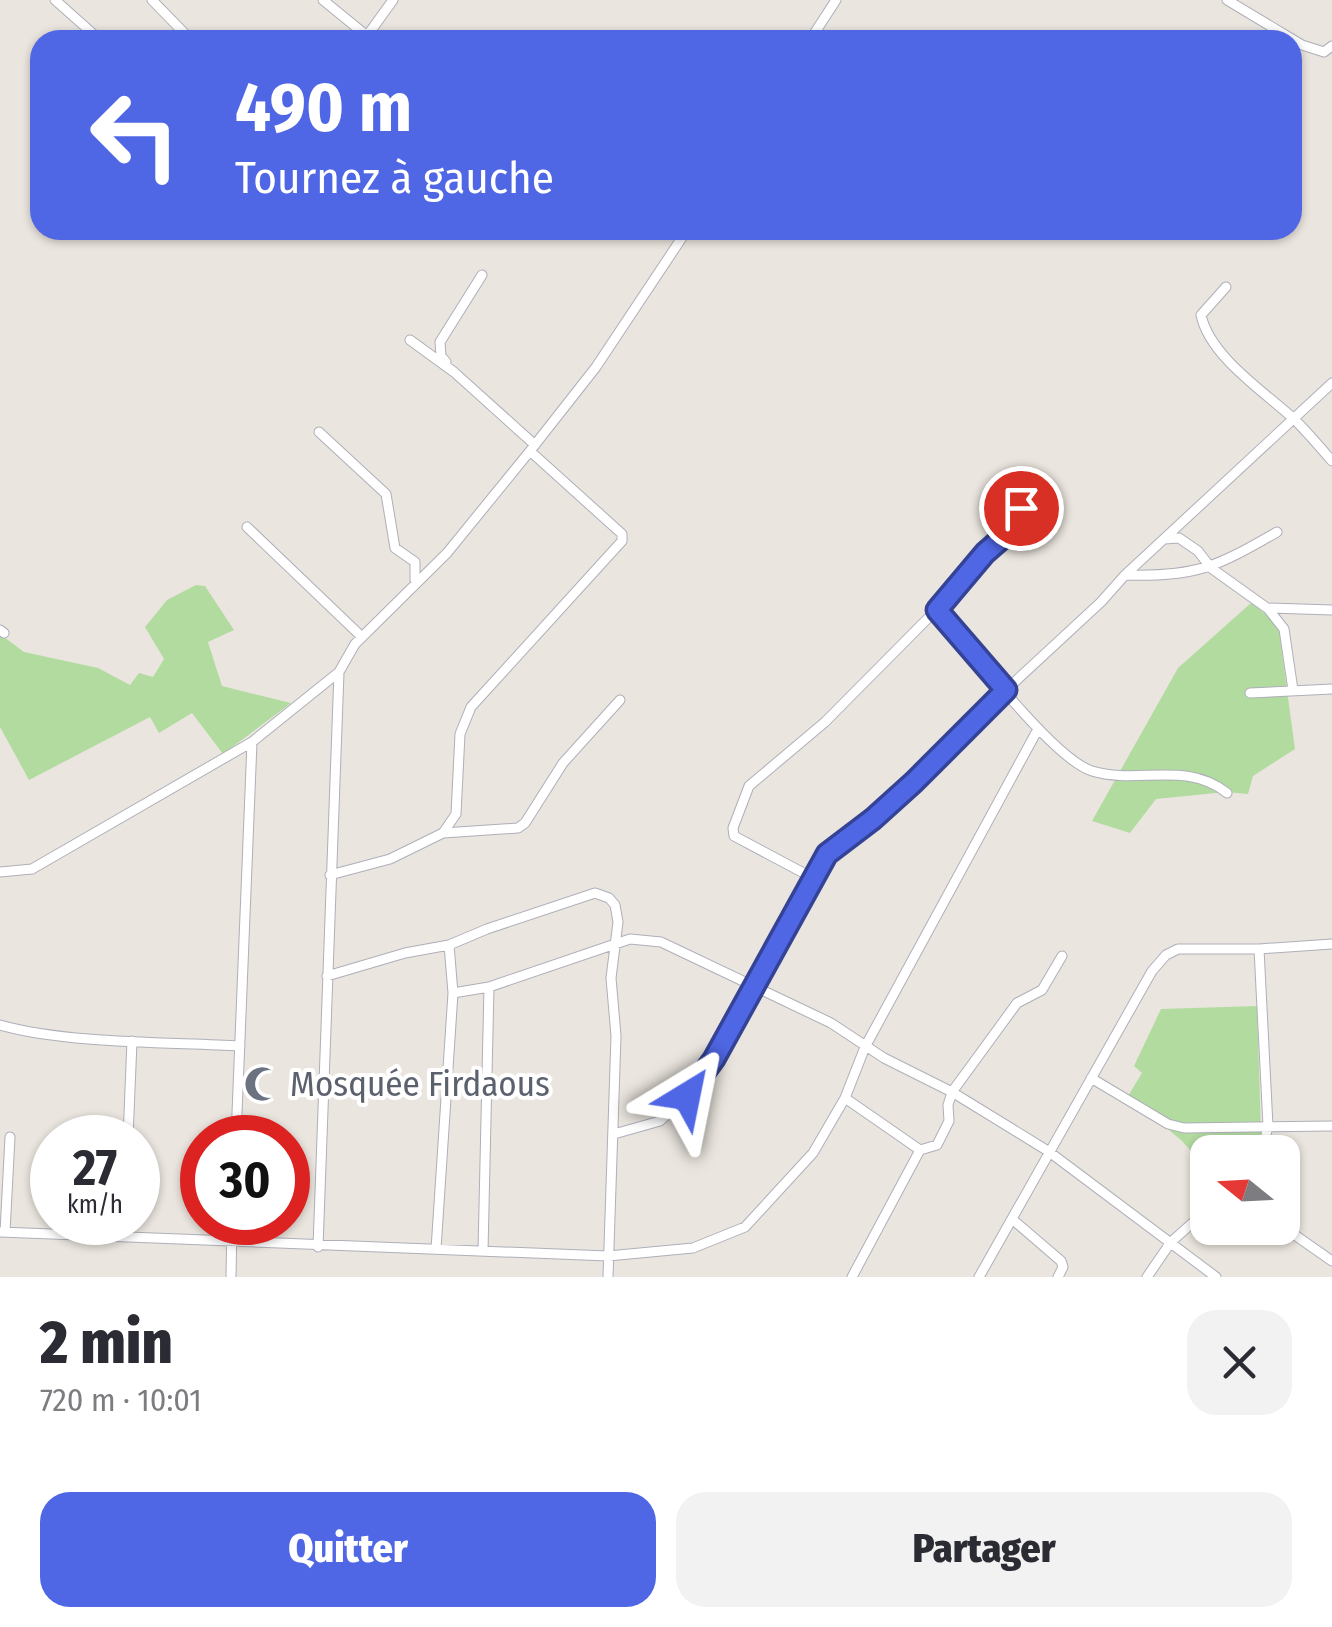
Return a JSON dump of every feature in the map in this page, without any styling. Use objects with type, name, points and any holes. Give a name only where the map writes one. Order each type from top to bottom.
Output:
[{"type":"street","points":[[54,0],[88,30]]},
{"type":"street","points":[[152,0],[180,30]]},
{"type":"street","points":[[323,0],[360,30]]},
{"type":"street","points":[[371,30],[392,0]]},
{"type":"street","points":[[816,30],[836,0]]},
{"type":"street","points":[[1227,0],[1277,30]]},
{"type":"street","points":[[1302,45],[1324,52],[1332,46]]},
{"type":"street","points":[[0,872],[32,869],[252,742],[339,672],[362,637],[447,553],[533,448],[596,367],[680,240]]},
{"type":"street","points":[[443,833],[456,814],[460,734],[471,707],[624,537],[441,356],[440,342],[482,275]]},
{"type":"street","points":[[1226,287],[1201,314],[1203,324],[1238,371],[1293,418],[1332,461]]},
{"type":"street","points":[[410,340],[454,372]]},
{"type":"street","points":[[614,1134],[660,1121],[674,1111],[714,1059],[827,854],[914,782],[1125,575],[1332,383]]},
{"type":"street","points":[[319,432],[386,494],[395,548],[416,562],[415,583]]},
{"type":"street","points":[[813,878],[734,836],[733,828],[748,786],[825,722],[937,610],[985,553],[1016,526],[1021,508]]},
{"type":"street","points":[[247,527],[362,637]]},
{"type":"street","points":[[1125,575],[1186,575],[1211,568],[1278,532]]},
{"type":"street","points":[[1164,539],[1179,538],[1198,551],[1211,568],[1276,615],[1284,630],[1293,690]]},
{"type":"street","points":[[1267,608],[1332,610]]},
{"type":"street","points":[[937,610],[1038,730],[1088,770],[1107,774],[1184,774],[1213,781],[1227,792]]},
{"type":"street","points":[[318,1247],[339,672]]},
{"type":"street","points":[[1250,693],[1332,689]]},
{"type":"street","points":[[330,874],[390,859],[443,833],[518,828],[563,764],[620,700]]},
{"type":"street","points":[[275,1245],[608,1256],[693,1248],[745,1227],[813,1153],[845,1098],[865,1047],[1038,730]]},
{"type":"street","points":[[237,1115],[252,742]]},
{"type":"street","points":[[327,976],[449,944],[596,893],[615,905],[618,922],[610,978],[616,1036],[608,1277]]},
{"type":"street","points":[[453,993],[489,987],[630,938],[661,942],[830,1023],[865,1047],[952,1092],[1048,1152],[1216,1277]]},
{"type":"street","points":[[436,1249],[453,993],[449,944]]},
{"type":"street","points":[[979,1277],[1152,970],[1166,955],[1178,948],[1332,944]]},
{"type":"street","points":[[1259,948],[1266,1135]]},
{"type":"street","points":[[852,1277],[920,1150],[937,1145],[945,1134],[952,1092],[1017,1004],[1042,990],[1062,956]]},
{"type":"street","points":[[483,1251],[489,987]]},
{"type":"street","points":[[0,1024],[22,1030],[132,1041],[240,1046]]},
{"type":"street","points":[[129,1115],[132,1041]]},
{"type":"street","points":[[1092,1078],[1168,1124],[1184,1128],[1332,1126]]},
{"type":"street","points":[[845,1098],[920,1150]]},
{"type":"street","points":[[10,1137],[2,1232],[30,1233]]},
{"type":"street","points":[[1012,1219],[1062,1261],[1058,1277]]},
{"type":"street","points":[[1147,1277],[1171,1242],[1190,1225]]},
{"type":"street","points":[[1300,1239],[1332,1262]]},
{"type":"street","points":[[231,1277],[232,1245]]},
{"type":"green space","points":[[196,585],[205,586],[234,630],[208,642],[222,686],[291,703],[223,754],[192,713],[159,733],[150,717],[29,780],[0,727],[0,634],[24,652],[98,668],[130,685],[139,673],[153,677],[164,659],[145,627],[167,600]]},
{"type":"green space","points":[[1251,603],[1278,624],[1295,749],[1253,776],[1248,794],[1226,792],[1156,799],[1130,833],[1092,821],[1178,668]]},
{"type":"green space","points":[[1257,1006],[1260,1135],[1190,1135],[1190,1150],[1128,1096],[1142,1073],[1134,1066],[1161,1009]]},
{"type":"place","name":"Mosquée Firdaous","points":[[262,1084]]},
{"type":"route","points":[[687,1096],[714,1059],[827,854],[914,782],[1006,690],[937,610],[985,553],[1016,526],[1021,508]]}]
